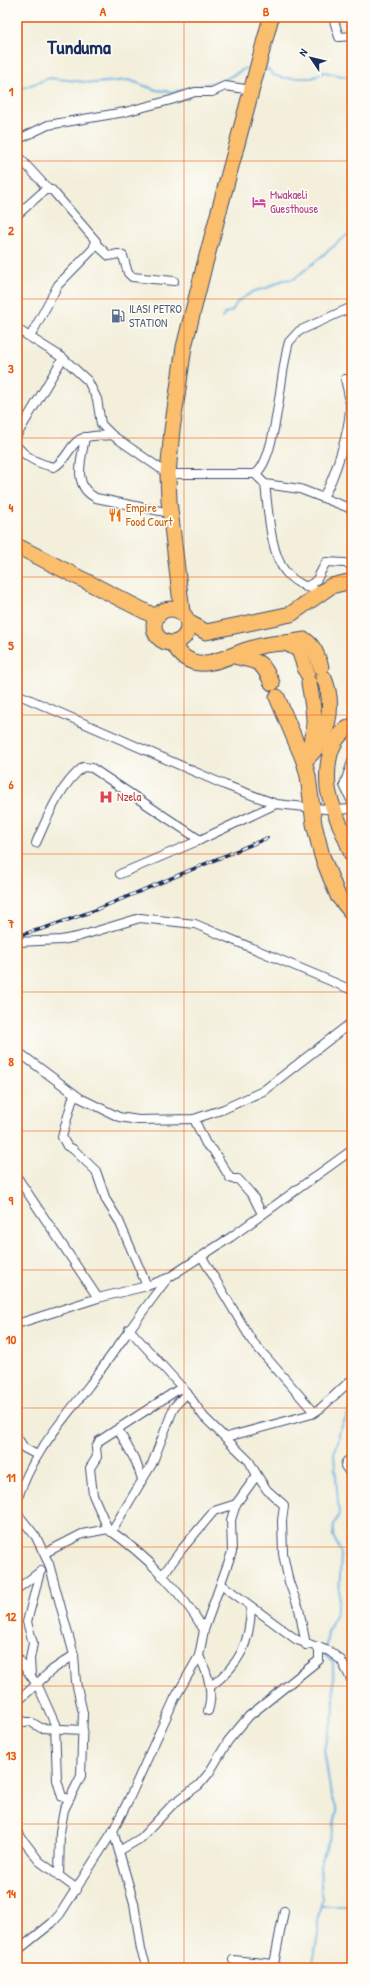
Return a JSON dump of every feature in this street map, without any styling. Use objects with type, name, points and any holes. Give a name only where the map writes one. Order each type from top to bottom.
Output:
[{"type":"highway","points":[[271,17],[184,347],[172,430],[168,474],[170,513],[185,617],[186,634],[181,640],[173,643],[165,642],[158,637],[154,625],[156,617],[162,611],[170,608],[185,617],[206,632],[291,614],[331,586],[352,581]]},
{"type":"highway","points":[[17,546],[156,617]]},
{"type":"highway","points":[[173,643],[183,657],[195,663],[211,663],[234,656],[247,650],[286,643],[305,640],[310,644],[315,650],[330,692],[330,711],[328,724],[314,753],[304,761]]},
{"type":"highway","points":[[286,643],[298,650],[308,678],[316,718],[312,743],[304,761]]},
{"type":"highway","points":[[234,656],[258,662],[265,667],[272,683]]},
{"type":"highway","points":[[277,697],[304,761],[308,776],[311,808],[322,856],[338,896],[352,913]]},
{"type":"highway","points":[[352,726],[340,733],[333,744],[329,757],[328,789],[352,855]]},
{"type":"street","points":[[333,17],[339,37],[352,36]]},
{"type":"street","points":[[17,140],[48,125],[125,112],[195,92],[212,92],[225,86],[252,90]]},
{"type":"street","points":[[17,154],[49,190]]},
{"type":"street","points":[[17,215],[45,190],[54,191],[96,241],[96,244],[109,256],[118,254],[123,256],[128,273],[132,277],[174,281]]},
{"type":"street","points":[[30,337],[58,285],[96,244]]},
{"type":"street","points":[[17,329],[63,358],[90,383],[97,399],[99,422],[112,435],[168,474],[255,474],[263,467],[270,448],[289,342],[299,331],[352,307]]},
{"type":"street","points":[[17,435],[63,358]]},
{"type":"street","points":[[322,497],[329,487],[342,450],[350,410],[345,379]]},
{"type":"street","points":[[17,446],[24,456],[54,467],[59,465],[80,440],[86,437],[112,435]]},
{"type":"street","points":[[86,437],[79,477],[90,495],[96,498],[170,513]]},
{"type":"street","points":[[255,474],[265,484],[300,488],[352,508]]},
{"type":"street","points":[[265,484],[269,526],[280,564],[288,574],[306,587],[322,592]]},
{"type":"street","points":[[306,587],[316,581],[326,562],[352,565]]},
{"type":"street","points":[[17,694],[225,785],[276,804],[335,810],[352,809]]},
{"type":"street","points":[[352,762],[344,785],[352,802]]},
{"type":"street","points":[[36,843],[53,805],[75,774],[83,767],[92,768],[200,840]]},
{"type":"street","points":[[120,874],[200,840],[276,804]]},
{"type":"street","points":[[17,942],[61,940],[77,937],[140,918],[195,924],[352,990]]},
{"type":"street","points":[[17,1051],[74,1094],[119,1117],[138,1120],[194,1119],[224,1109],[263,1091],[352,1022]]},
{"type":"street","points":[[74,1094],[62,1137],[67,1146],[73,1149],[96,1171],[106,1200],[119,1221],[148,1286]]},
{"type":"street","points":[[194,1119],[206,1144],[214,1150],[230,1178],[238,1179],[244,1184],[262,1214]]},
{"type":"street","points":[[17,1324],[98,1298],[148,1286],[168,1278],[202,1257],[352,1150]]},
{"type":"street","points":[[17,1177],[98,1298]]},
{"type":"street","points":[[202,1257],[252,1341],[314,1412]]},
{"type":"street","points":[[17,1500],[21,1478],[48,1436],[80,1397],[168,1278]]},
{"type":"street","points":[[129,1329],[184,1390],[202,1415],[227,1437],[249,1460],[257,1475],[268,1490],[284,1505],[282,1521],[283,1554],[289,1582],[299,1609],[306,1645]]},
{"type":"street","points":[[227,1437],[314,1412],[321,1408],[350,1381]]},
{"type":"street","points":[[184,1390],[99,1441],[96,1448],[97,1457],[90,1468],[93,1495],[110,1531],[162,1576],[188,1603],[204,1630]]},
{"type":"street","points":[[110,1531],[152,1464],[174,1407],[184,1390]]},
{"type":"street","points":[[118,1429],[136,1462],[142,1479]]},
{"type":"street","points":[[17,1437],[24,1448],[37,1455]]},
{"type":"street","points":[[352,1457],[346,1462],[345,1466],[352,1476]]},
{"type":"street","points":[[17,1951],[52,1923],[77,1889],[113,1831],[129,1800],[175,1698],[199,1656],[204,1630],[232,1552],[231,1520],[236,1504],[257,1475]]},
{"type":"street","points":[[162,1576],[182,1549],[214,1511],[236,1504]]},
{"type":"street","points":[[17,1513],[36,1537],[49,1564],[74,1654],[76,1682],[83,1713],[81,1776],[64,1810],[60,1832],[59,1877]]},
{"type":"street","points":[[45,1553],[82,1534],[110,1531]]},
{"type":"street","points":[[17,1589],[49,1564]]},
{"type":"street","points":[[31,1675],[30,1659],[33,1643],[27,1622],[40,1572]]},
{"type":"street","points":[[221,1584],[297,1640],[306,1645],[319,1647],[329,1651],[341,1660],[352,1681]]},
{"type":"street","points":[[210,1687],[228,1671],[247,1640],[251,1607]]},
{"type":"street","points":[[119,1851],[141,1838],[172,1804],[199,1785],[209,1773],[228,1740],[249,1716],[319,1660],[319,1647]]},
{"type":"street","points":[[17,1702],[54,1668],[74,1654]]},
{"type":"street","points":[[199,1656],[206,1671],[210,1687],[211,1703],[208,1711]]},
{"type":"street","points":[[17,1657],[37,1684],[54,1723],[57,1782],[62,1797],[69,1799]]},
{"type":"street","points":[[17,1717],[25,1722],[31,1722],[41,1728],[55,1730],[83,1730]]},
{"type":"street","points":[[113,1831],[134,1903],[140,1943],[147,1968]]},
{"type":"street","points":[[17,1832],[39,1861],[77,1889]]},
{"type":"street","points":[[234,1960],[274,1966],[284,1911]]},
{"type":"waterway","points":[[17,90],[50,78],[94,83],[129,80],[156,90],[174,92],[224,80],[246,68]]},
{"type":"waterway","points":[[264,68],[269,70],[273,75],[284,78],[312,78],[324,72],[352,78]]},
{"type":"waterway","points":[[222,318],[225,313],[232,311],[237,302],[254,291],[267,288],[283,280],[294,279],[352,231]]},
{"type":"waterway","points":[[326,1647],[328,1632],[336,1613],[339,1599],[341,1552],[333,1536],[334,1525],[339,1514],[334,1454],[339,1439],[339,1433],[352,1405]]},
{"type":"waterway","points":[[312,1968],[318,1934],[318,1917],[322,1900],[320,1866],[332,1832],[337,1811],[330,1789],[324,1749],[334,1711],[333,1663],[324,1653]]},
{"type":"waterway","points":[[321,1906],[352,1906]]},
{"type":"railway","points":[[17,936],[93,911],[267,838]]},
{"type":"place","name":"Mwakaeli Guesthouse","points":[[259,202]]},
{"type":"place","name":"ILASI PETRO STATION","points":[[118,316]]},
{"type":"place","name":"Empire Food Court","points":[[115,515]]},
{"type":"place","name":"Nzela","points":[[106,797]]},
{"type":"district","name":"Tunduma","points":[[79,47]]}]
